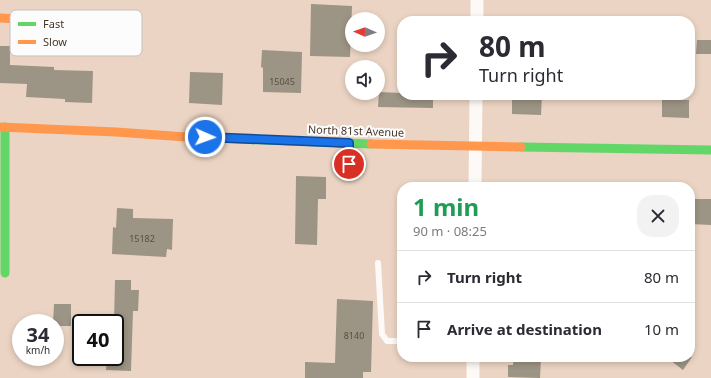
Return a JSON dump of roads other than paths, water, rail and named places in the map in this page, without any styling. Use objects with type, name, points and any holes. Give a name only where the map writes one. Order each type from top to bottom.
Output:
[{"type":"street","points":[[477,0],[477,16]]},
{"type":"street","points":[[0,18],[10,19]]},
{"type":"street","points":[[475,182],[476,100]]},
{"type":"street","points":[[3,127],[5,273]]},
{"type":"street","name":"North 81st Avenue","points":[[3,127],[349,143],[476,147],[711,150]]},
{"type":"street","points":[[473,362],[473,378]]},
{"type":"lane","points":[[349,143],[349,164]]},
{"type":"lane","points":[[378,263],[382,334],[387,341],[397,341]]}]
